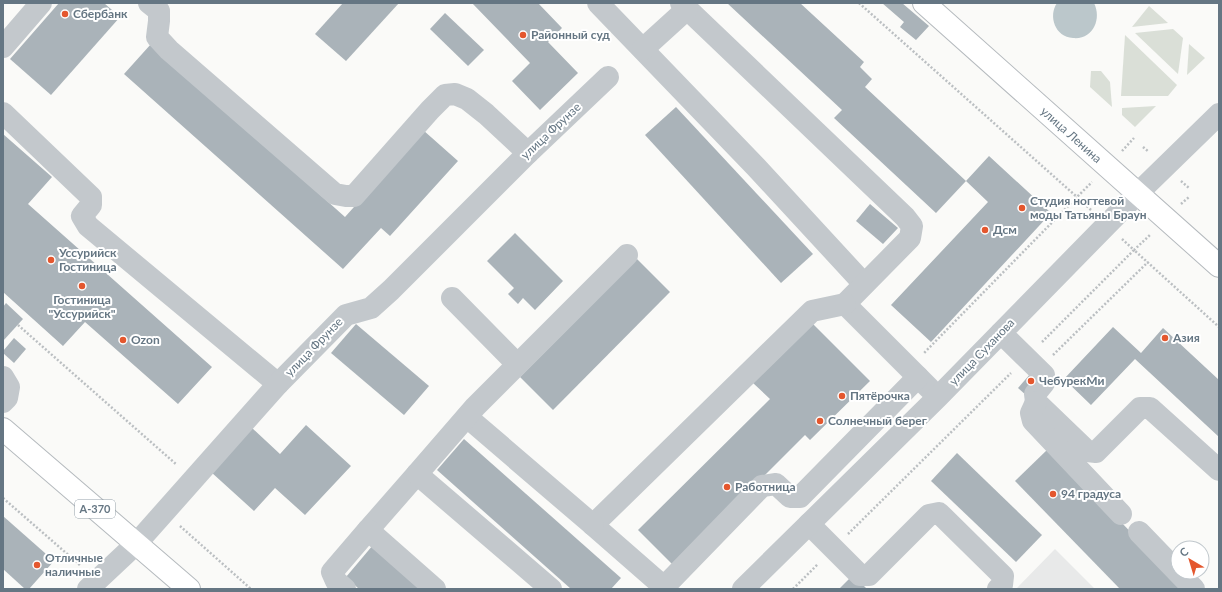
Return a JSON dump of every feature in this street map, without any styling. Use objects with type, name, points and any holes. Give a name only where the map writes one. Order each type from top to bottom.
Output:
[{"type":"main road","name":"улица Ленина","points":[[924,3],[1137,194],[1167,218],[1219,266]]},
{"type":"main road","name":"А-370","points":[[3,429],[189,589]]},
{"type":"street","points":[[3,47],[41,3]]},
{"type":"street","points":[[149,3],[159,11],[157,37],[169,50],[335,194],[354,196],[445,95],[455,94],[468,99],[528,153]]},
{"type":"street","points":[[598,3],[756,167],[864,284]]},
{"type":"street","points":[[593,525],[812,311],[845,304],[910,238],[912,226],[905,217],[684,6],[643,49]]},
{"type":"street","name":"улица Фрунзе","points":[[88,589],[136,544],[278,384],[346,315],[371,308],[528,153],[608,77]]},
{"type":"street","points":[[3,113],[91,197],[91,205],[82,216],[88,226],[278,384]]},
{"type":"street","name":"улица Суханова","points":[[743,589],[938,397],[1137,194],[1219,114]]},
{"type":"street","points":[[345,589],[336,581],[332,572],[467,417],[627,255]]},
{"type":"street","points":[[452,298],[518,364]]},
{"type":"street","points":[[845,304],[938,397]]},
{"type":"street","points":[[1001,333],[1044,375],[1044,383],[1035,394],[1036,402],[1031,413],[1033,421],[1121,514]]},
{"type":"street","points":[[3,377],[9,387],[7,398],[3,402]]},
{"type":"street","points":[[467,417],[665,588],[762,486],[776,484],[790,497],[800,497],[918,377]]},
{"type":"street","points":[[1036,402],[1087,451],[1096,452],[1140,408],[1150,408],[1219,470]]},
{"type":"street","points":[[417,474],[551,589]]},
{"type":"street","points":[[810,524],[860,574],[869,575],[929,515],[939,513],[1003,576],[1002,585],[998,589]]},
{"type":"street","points":[[368,530],[435,589]]},
{"type":"street","points":[[1139,532],[1194,589]]},
{"type":"path","points":[[859,3],[1077,197]]},
{"type":"path","points":[[1033,363],[1134,250],[1219,327]]},
{"type":"path","points":[[793,589],[834,548],[1033,363],[1148,262]]},
{"type":"path","points":[[18,325],[179,467]]},
{"type":"path","points":[[3,498],[82,567]]},
{"type":"path","points":[[177,524],[251,589]]},
{"type":"shaded area","points":[[1057,3],[1094,3],[1097,16],[1091,32],[1080,38],[1067,37],[1062,34],[1058,30],[1053,20],[1054,8]]},
{"type":"shaded area","points":[[1149,6],[1168,23],[1132,27]]},
{"type":"shaded area","points":[[1173,29],[1183,38],[1178,74],[1135,33]]},
{"type":"shaded area","points":[[1125,35],[1177,85],[1168,96],[1121,96]]},
{"type":"shaded area","points":[[1189,44],[1205,58],[1187,75]]},
{"type":"shaded area","points":[[1091,71],[1101,71],[1110,82],[1112,107],[1090,87]]},
{"type":"shaded area","points":[[1156,106],[1135,127],[1122,115],[1122,108]]},
{"type":"shaded area","points":[[1055,549],[1095,589],[1016,589]]},
{"type":"building","points":[[59,3],[104,3],[120,17],[51,95],[10,59]]},
{"type":"building","points":[[343,3],[399,3],[346,61],[315,34]]},
{"type":"building","points":[[472,3],[538,3],[562,28],[548,42],[578,73],[540,110],[512,81],[530,63]]},
{"type":"building","points":[[727,3],[800,3],[864,62],[860,67],[872,79],[865,87],[966,181],[936,213],[834,118],[842,110]]},
{"type":"building","points":[[882,3],[902,3],[929,26],[916,40],[900,27],[904,22]]},
{"type":"building","points":[[445,13],[484,50],[468,66],[430,29]]},
{"type":"building","points":[[151,44],[345,217],[423,130],[458,161],[390,236],[381,228],[343,269],[124,74]]},
{"type":"building","points":[[676,107],[813,254],[781,283],[645,135]]},
{"type":"building","name":"Гостиница \"Уссурийск\"","points":[[3,134],[52,177],[28,204],[212,367],[178,404],[85,322],[63,346],[3,292]]},
{"type":"building","points":[[989,156],[1051,213],[931,342],[891,305],[988,202],[966,181]]},
{"type":"building","points":[[870,204],[898,228],[883,244],[856,221]]},
{"type":"building","points":[[515,233],[563,281],[535,310],[523,298],[518,304],[508,294],[514,288],[487,261]]},
{"type":"building","points":[[637,259],[670,292],[553,410],[520,377]]},
{"type":"building","points":[[6,303],[23,319],[3,341],[3,307]]},
{"type":"building","points":[[356,324],[429,386],[404,415],[331,353]]},
{"type":"building","points":[[813,324],[870,381],[810,440],[805,435],[674,566],[638,530],[770,399],[753,383]]},
{"type":"building","points":[[1113,327],[1141,353],[1163,328],[1219,380],[1219,437],[1135,359],[1091,405],[1064,379]]},
{"type":"building","points":[[14,338],[26,349],[14,363],[3,353],[3,351]]},
{"type":"building","points":[[1031,373],[1040,382],[1027,396],[1018,388]]},
{"type":"building","points":[[306,425],[351,466],[305,515],[275,488],[254,511],[211,472],[251,427],[280,454]]},
{"type":"building","points":[[464,439],[621,578],[611,589],[571,589],[437,470]]},
{"type":"building","points":[[1049,448],[1170,573],[1170,580],[1177,580],[1186,589],[1120,589],[1015,481]]},
{"type":"building","points":[[957,453],[1042,535],[1016,562],[931,481]]},
{"type":"building","points":[[3,516],[54,561],[29,589],[25,589],[3,569]]},
{"type":"building","points":[[373,545],[424,589],[359,589],[346,577]]},
{"type":"building","points":[[853,575],[867,589],[839,589]]},
{"type":"place","name":"Сбербанк","points":[[65,14]]},
{"type":"place","name":"Районный суд","points":[[523,35]]},
{"type":"place","name":"Студия ногтевой моды Татьяны Браун","points":[[1022,208]]},
{"type":"place","name":"Дсм","points":[[985,230]]},
{"type":"place","name":"Уссурийск Гостиница","points":[[51,260]]},
{"type":"place","name":"Гостиница \"Уссурийск\"","points":[[82,286]]},
{"type":"place","name":"Азия","points":[[1165,338]]},
{"type":"place","name":"Ozon","points":[[123,340]]},
{"type":"place","name":"ЧебурекМи","points":[[1031,381]]},
{"type":"place","name":"Пятёрочка","points":[[842,396]]},
{"type":"place","name":"Солнечный берег","points":[[820,421]]},
{"type":"place","name":"Работница","points":[[727,487]]},
{"type":"place","name":"94 градуса","points":[[1053,494]]},
{"type":"place","name":"Отличные наличные","points":[[37,565]]}]
